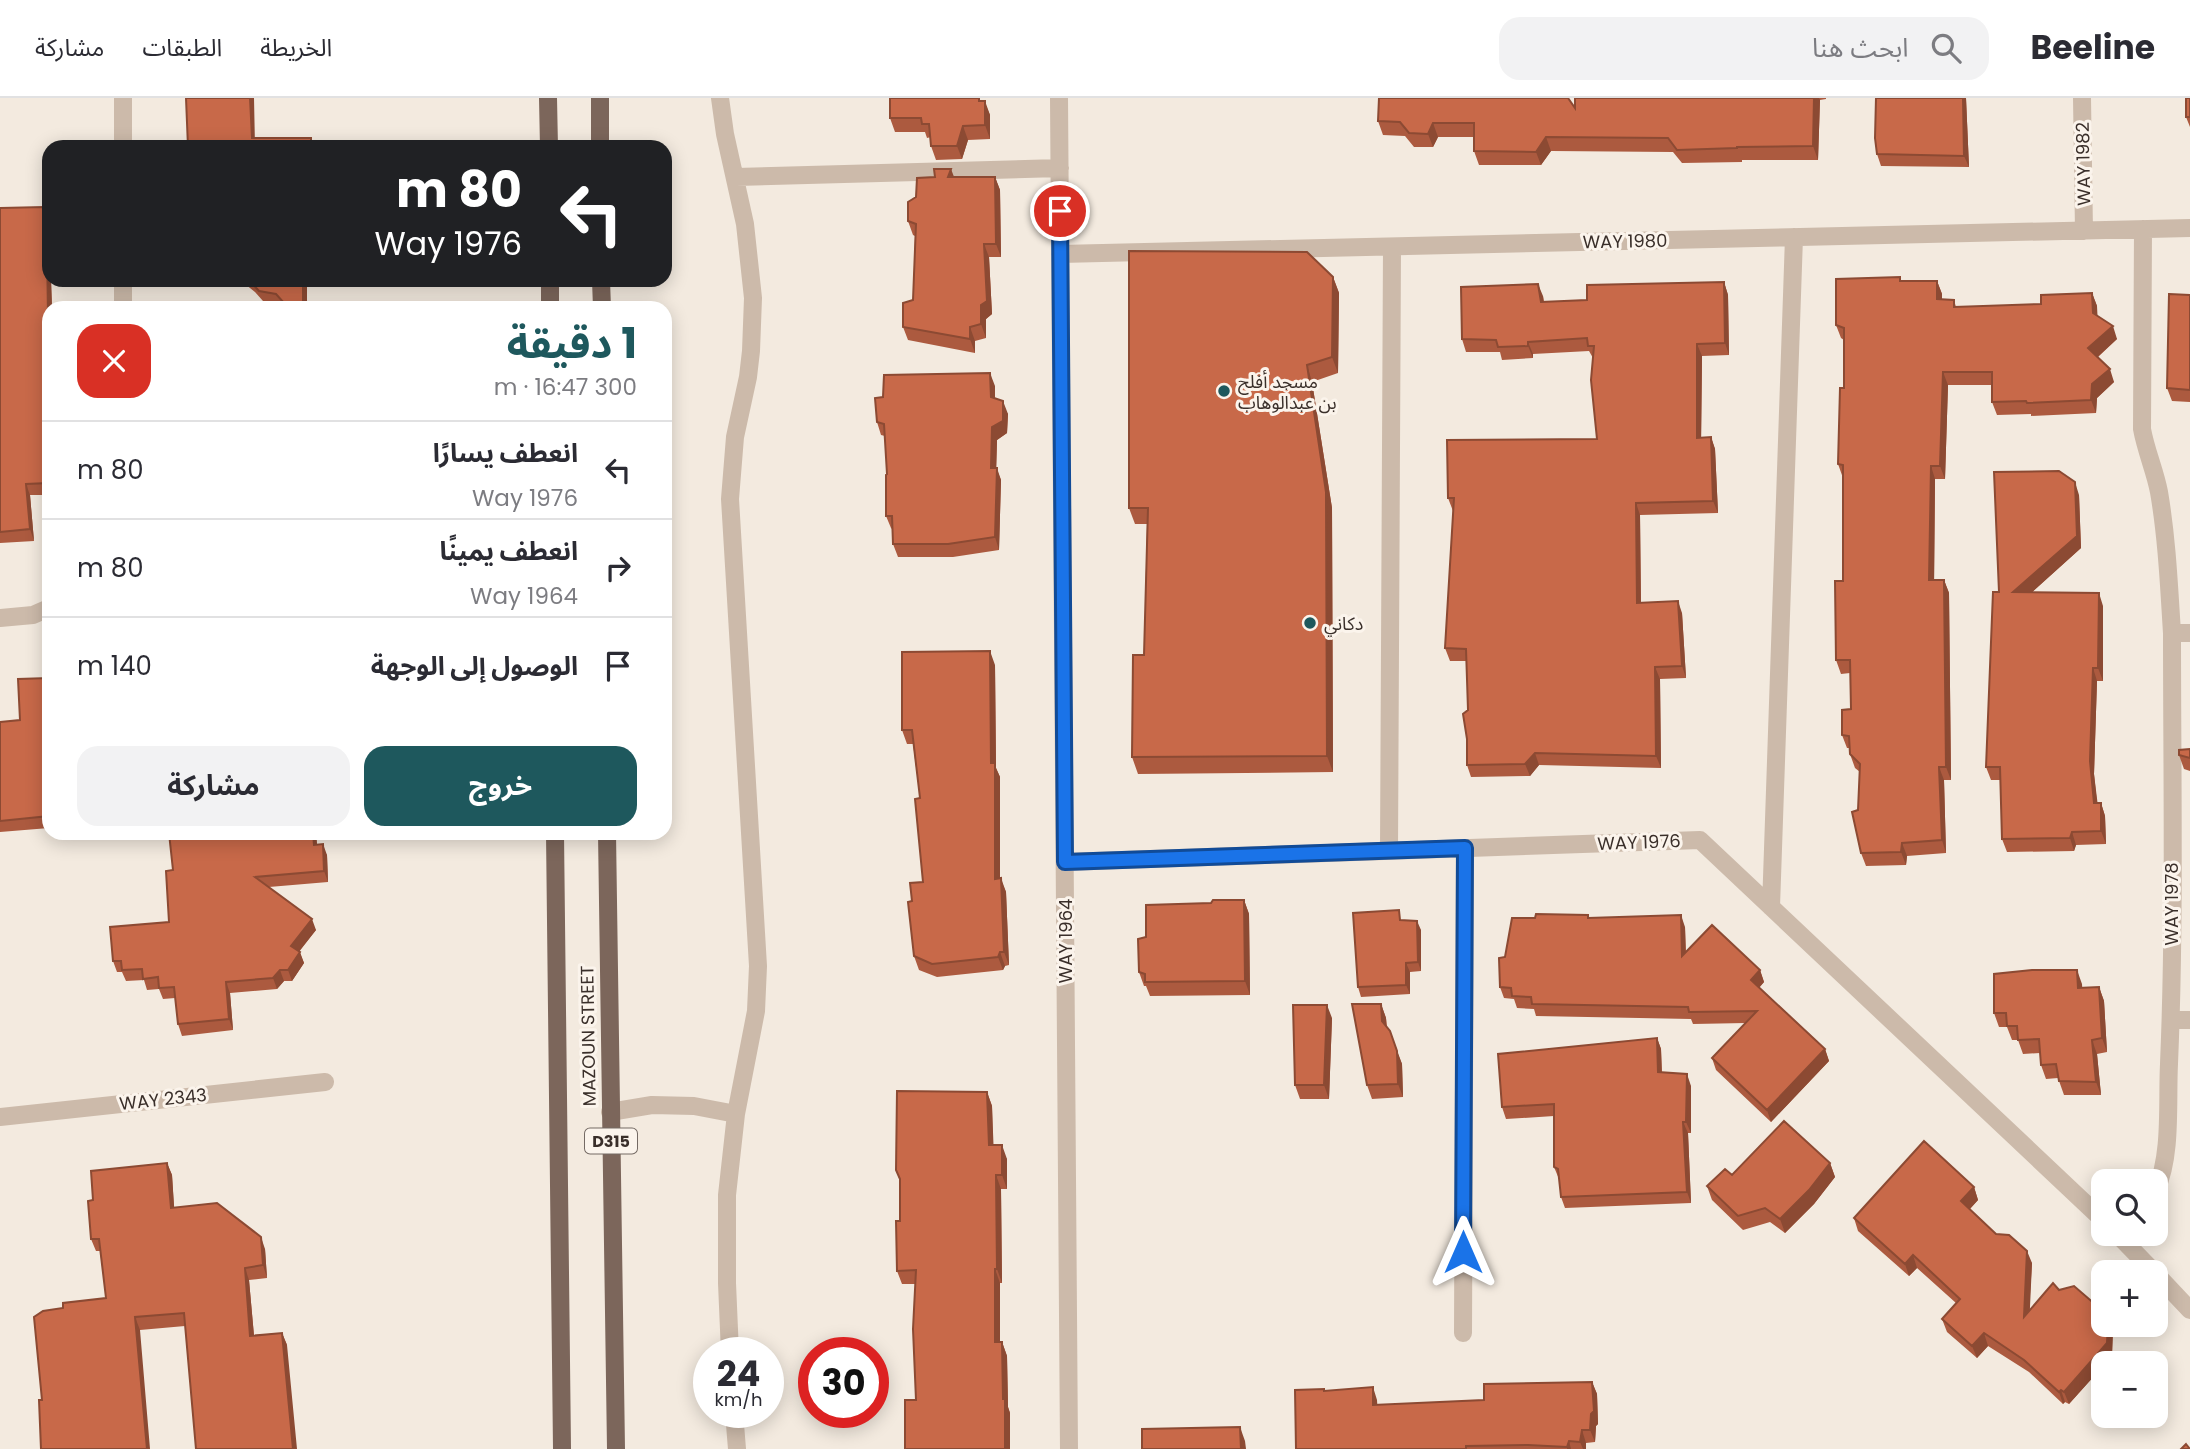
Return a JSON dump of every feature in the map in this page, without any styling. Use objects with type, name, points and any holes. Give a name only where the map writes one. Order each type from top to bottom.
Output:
[{"type":"main road","points":[[548,98],[549,140]]},
{"type":"main road","points":[[600,98],[600,140]]},
{"type":"main road","name":"MAZOUN STREET","points":[[555,840],[562,1449]]},
{"type":"main road","name":"MAZOUN STREET","points":[[607,840],[616,1449]]},
{"type":"street","points":[[123,98],[123,140]]},
{"type":"street","points":[[720,98],[725,134],[745,224],[751,271],[753,324],[748,377],[735,437],[730,499],[758,966],[756,1011],[736,1114],[727,1195],[729,1337]]},
{"type":"street","name":"WAY 1964","points":[[1059,98],[1069,1449]]},
{"type":"street","name":"WAY 1982","points":[[2082,98],[2084,230]]},
{"type":"street","points":[[736,177],[1060,168]]},
{"type":"street","name":"WAY 1980","points":[[1060,254],[2190,228]]},
{"type":"street","name":"WAY 1978","points":[[2143,229],[2142,429],[2158,491],[2181,633],[2171,1020],[2163,1169]]},
{"type":"street","points":[[1771,907],[1794,237]]},
{"type":"street","points":[[1389,850],[1392,247]]},
{"type":"street","points":[[0,618],[33,615],[42,611]]},
{"type":"street","name":"WAY 1976","points":[[1065,862],[1700,840],[2091,1209]]},
{"type":"street","points":[[1463,1333],[1465,848]]},
{"type":"street","points":[[2171,1020],[2190,1020]]},
{"type":"street","name":"WAY 2343","points":[[0,1116],[325,1082]]},
{"type":"street","points":[[610,1112],[652,1105],[694,1106],[736,1114]]},
{"type":"street","points":[[2130,1246],[2143,1260]]},
{"type":"street","points":[[2168,1287],[2190,1310]]},
{"type":"street","points":[[735,1428],[737,1449]]},
{"type":"building","points":[[186,98],[250,98],[252,138],[311,138],[311,140],[188,140]]},
{"type":"building","points":[[890,98],[979,98],[979,101],[985,101],[985,125],[963,126],[957,146],[931,146],[929,124],[922,124],[921,118],[890,118]]},
{"type":"building","points":[[1379,98],[1568,98],[1575,108],[1575,98],[1814,98],[1813,146],[1677,150],[1668,138],[1546,137],[1536,152],[1474,151],[1474,123],[1433,123],[1428,134],[1409,133],[1400,122],[1378,121]]},
{"type":"building","points":[[1876,98],[1963,98],[1964,156],[1877,154]]},
{"type":"building","points":[[2186,98],[2190,98],[2190,117],[2186,117]]},
{"type":"building","points":[[934,169],[951,169],[948,177],[995,177],[996,244],[984,244],[987,301],[981,305],[981,324],[970,327],[970,339],[903,327],[903,303],[913,300],[916,224],[908,221],[908,202],[916,197],[917,178],[935,177]]},
{"type":"building","points":[[42,207],[42,287],[48,287],[48,301],[42,301],[42,483],[26,484],[30,529],[0,532],[0,208]]},
{"type":"building","points":[[1129,251],[1307,252],[1333,277],[1332,357],[1307,365],[1326,492],[1327,756],[1132,757],[1133,655],[1144,655],[1148,508],[1129,508]]},
{"type":"building","points":[[1900,277],[1900,281],[1937,281],[1937,299],[1954,300],[1954,307],[2041,304],[2041,295],[2092,293],[2093,313],[2113,326],[2088,348],[2110,369],[2092,384],[2091,400],[1992,402],[1992,372],[1943,372],[1940,466],[1931,466],[1929,580],[1944,580],[1946,767],[1939,767],[1942,840],[1902,843],[1901,852],[1861,853],[1852,812],[1858,810],[1860,764],[1850,754],[1849,736],[1842,735],[1842,710],[1851,709],[1850,660],[1836,660],[1835,581],[1843,581],[1843,465],[1838,464],[1840,388],[1844,388],[1844,328],[1836,325],[1836,279]]},
{"type":"building","points":[[1724,282],[1725,343],[1697,344],[1697,438],[1711,437],[1713,501],[1636,503],[1637,603],[1678,601],[1682,666],[1655,667],[1656,756],[1535,753],[1525,764],[1467,765],[1463,714],[1468,710],[1466,649],[1445,648],[1454,498],[1448,498],[1447,440],[1597,439],[1591,380],[1594,346],[1588,346],[1587,338],[1498,347],[1496,340],[1462,339],[1461,287],[1538,284],[1541,302],[1587,300],[1587,285]]},
{"type":"building","points":[[255,287],[303,287],[303,301],[282,301],[276,294],[259,291]]},
{"type":"building","points":[[2169,294],[2190,295],[2190,390],[2167,388]]},
{"type":"building","points":[[990,373],[991,397],[1003,401],[1003,421],[992,427],[991,468],[997,468],[995,537],[948,544],[893,544],[892,516],[886,516],[884,424],[877,422],[875,398],[883,397],[884,375]]},
{"type":"building","points":[[2059,471],[2075,482],[2077,536],[2013,592],[2099,593],[2098,668],[2093,668],[2090,761],[2094,803],[2101,803],[2101,831],[2072,832],[2070,838],[2002,839],[2000,767],[1986,767],[1993,592],[1999,592],[1994,472]]},
{"type":"building","points":[[990,651],[991,763],[995,763],[995,879],[1001,878],[1004,952],[1000,952],[998,957],[932,964],[914,956],[908,902],[912,901],[910,883],[923,882],[915,799],[920,798],[912,730],[902,730],[902,652]]},
{"type":"building","points":[[42,678],[42,817],[0,821],[0,722],[20,720],[18,679]]},
{"type":"building","points":[[2190,749],[2190,758],[2179,755],[2179,750]]},
{"type":"building","points":[[170,840],[314,840],[314,845],[323,844],[324,871],[255,877],[312,919],[291,946],[300,952],[288,970],[280,970],[273,978],[226,982],[229,1019],[178,1024],[174,987],[159,988],[158,977],[143,979],[142,969],[122,970],[121,961],[113,961],[110,927],[169,922],[166,871],[173,870]]},
{"type":"building","points":[[1213,900],[1244,900],[1245,981],[1145,982],[1145,974],[1139,972],[1138,939],[1146,937],[1146,905],[1211,903]]},
{"type":"building","points":[[1399,910],[1400,920],[1417,921],[1418,962],[1406,963],[1406,985],[1358,987],[1353,913]]},
{"type":"building","points":[[1536,914],[1588,915],[1588,918],[1681,915],[1682,956],[1712,925],[1760,970],[1751,980],[1825,1049],[1767,1110],[1712,1058],[1757,1011],[1689,1012],[1688,1007],[1532,1004],[1531,997],[1512,996],[1511,988],[1500,987],[1499,958],[1505,957],[1512,918],[1535,918]]},
{"type":"building","points":[[2032,970],[2077,970],[2078,988],[2099,987],[2102,1038],[2092,1040],[2096,1082],[2059,1081],[2056,1064],[2041,1065],[2039,1039],[2018,1040],[2017,1026],[2007,1026],[2006,1013],[1994,1013],[1994,974]]},
{"type":"building","points":[[1352,1004],[1381,1004],[1382,1021],[1390,1031],[1397,1051],[1398,1084],[1367,1085]]},
{"type":"building","points":[[1293,1005],[1327,1005],[1324,1085],[1295,1085]]},
{"type":"building","points":[[1657,1038],[1658,1072],[1687,1074],[1686,1122],[1683,1122],[1687,1192],[1561,1197],[1558,1169],[1554,1167],[1554,1104],[1502,1107],[1498,1054]]},
{"type":"building","points":[[897,1091],[987,1092],[989,1145],[1002,1145],[1002,1175],[996,1175],[995,1342],[1002,1342],[1005,1449],[905,1449],[905,1400],[916,1400],[913,1329],[916,1270],[897,1271],[896,1221],[900,1221],[900,1179],[896,1170]]},
{"type":"building","points":[[1784,1121],[1830,1163],[1809,1190],[1780,1219],[1765,1208],[1738,1216],[1707,1186],[1725,1169],[1732,1175]]},
{"type":"building","points":[[1924,1141],[1974,1187],[1961,1201],[1996,1234],[2009,1235],[2027,1251],[2024,1317],[2053,1283],[2059,1290],[2074,1286],[2091,1301],[2091,1337],[2107,1337],[2107,1343],[2100,1351],[2091,1351],[2091,1361],[2064,1392],[2059,1392],[2024,1360],[1984,1333],[1972,1346],[1942,1319],[1960,1299],[1913,1255],[1905,1264],[1854,1218]]},
{"type":"building","points":[[167,1163],[171,1208],[217,1203],[261,1237],[263,1265],[245,1268],[250,1336],[282,1333],[293,1449],[196,1449],[184,1313],[135,1317],[147,1449],[41,1449],[39,1400],[42,1400],[34,1317],[43,1311],[63,1308],[63,1303],[106,1298],[99,1239],[91,1239],[88,1201],[93,1200],[91,1171]]},
{"type":"building","points":[[1592,1382],[1594,1411],[1591,1414],[1590,1430],[1582,1430],[1580,1442],[1569,1441],[1567,1447],[1528,1445],[1466,1446],[1466,1449],[1296,1449],[1295,1390],[1324,1391],[1373,1387],[1373,1405],[1484,1400],[1484,1384]]},
{"type":"building","points":[[1240,1427],[1241,1449],[1142,1449],[1142,1429]]},
{"type":"place","name":"مسجد أفلح بن عبدالوهاب","points":[[1224,391]]},
{"type":"place","name":"دكاني","points":[[1310,623]]},
{"type":"route","points":[[1060,211],[1065,862],[1465,848],[1463,1252]]}]
